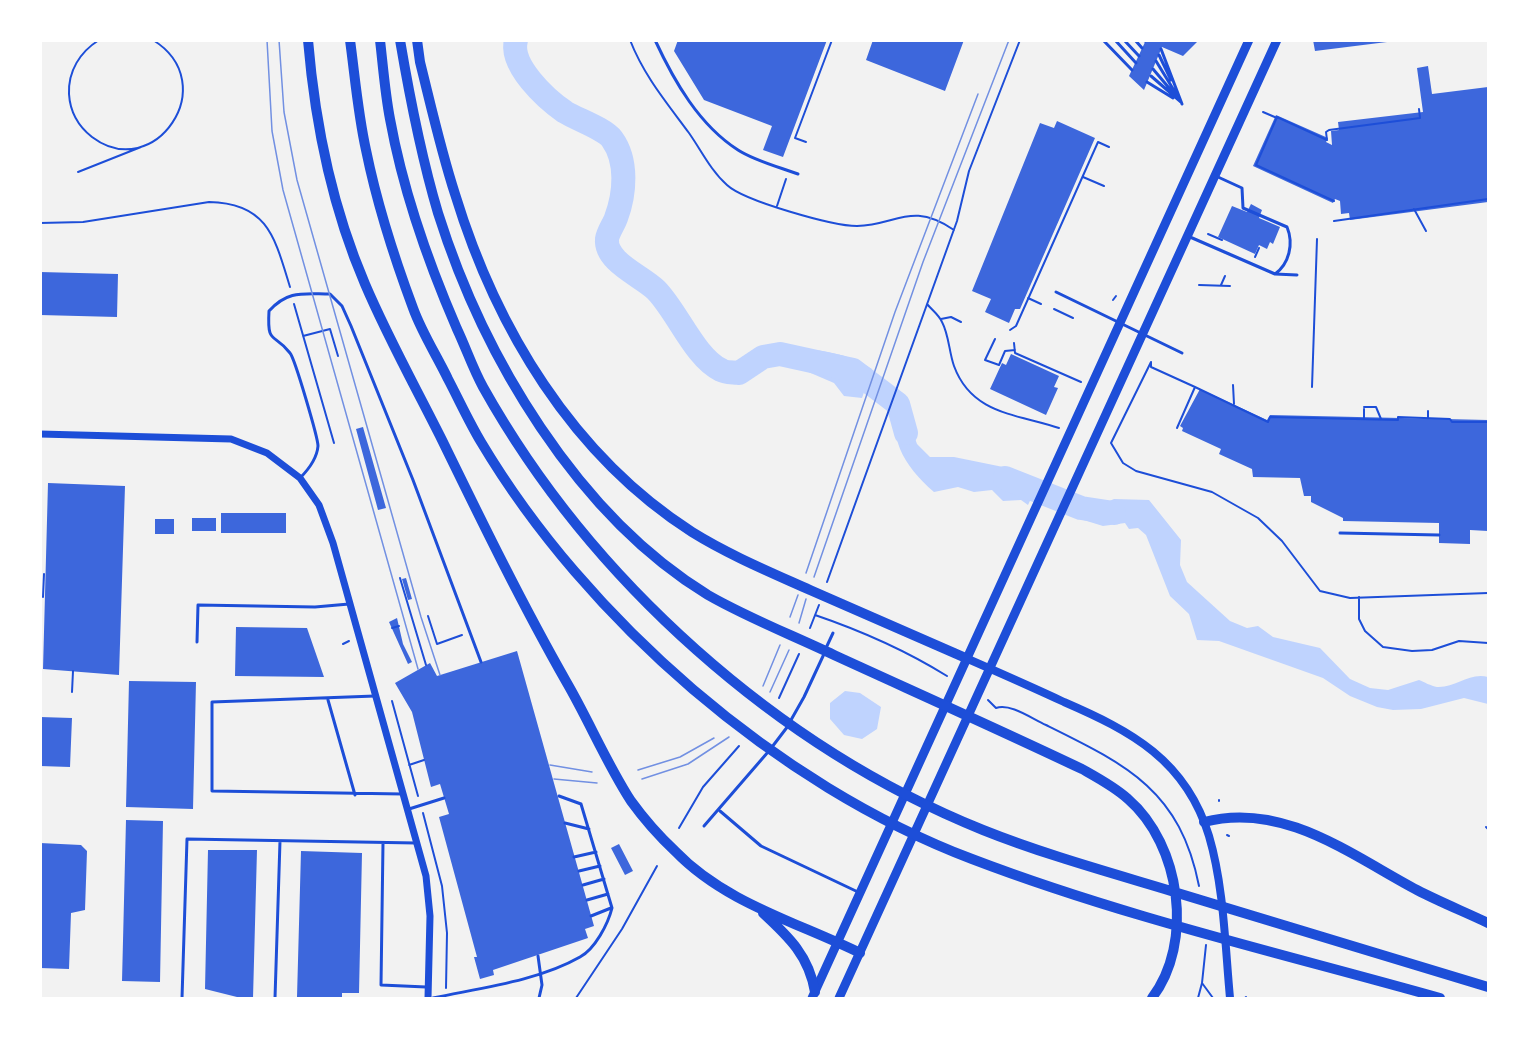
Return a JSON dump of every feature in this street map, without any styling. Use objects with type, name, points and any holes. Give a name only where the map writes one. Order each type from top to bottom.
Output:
[{"type":"highway","points":[[308,40],[314,102],[332,187],[365,284],[530,618],[624,790],[642,816],[676,853],[717,885],[758,909],[860,953]]},
{"type":"highway","points":[[350,40],[366,148],[388,236],[415,312],[480,441],[529,513],[604,604],[703,697],[823,784],[875,814],[969,858],[1116,907],[1440,999]]},
{"type":"highway","points":[[380,40],[390,119],[409,195],[434,276],[482,385],[547,489],[612,566],[655,611],[716,667],[796,728],[891,786],[982,830],[1112,873],[1488,987]]},
{"type":"highway","points":[[400,40],[415,128],[439,214],[475,306],[508,375],[542,430],[583,483],[630,533],[690,583],[741,612],[1011,735],[1108,784],[1130,800],[1153,829],[1164,853],[1174,892],[1177,930],[1172,959],[1160,988],[1152,999]]},
{"type":"highway","points":[[417,40],[423,73],[455,195],[495,297],[551,396],[593,450],[630,486],[693,532],[775,574],[968,659]]},
{"type":"highway","points":[[1204,822],[1242,815],[1294,826],[1322,837],[1419,891],[1488,923]]},
{"type":"highway","points":[[758,909],[802,952],[810,967],[814,995]]},
{"type":"main road","points":[[814,995],[1249,40]]},
{"type":"main road","points":[[839,999],[1277,40]]},
{"type":"main road","points":[[968,659],[1115,724],[1144,742],[1180,779],[1204,822],[1216,867],[1230,999]]},
{"type":"street","points":[[40,434],[231,439],[267,453],[300,478],[320,505],[351,604],[418,843],[429,907],[428,999]]},
{"type":"lane","points":[[655,40],[668,69],[687,99],[726,141],[740,151],[798,174]]},
{"type":"lane","points":[[1103,40],[1132,70]]},
{"type":"lane","points":[[1114,40],[1136,63]]},
{"type":"lane","points":[[1124,40],[1139,56]]},
{"type":"lane","points":[[1135,40],[1142,48]]},
{"type":"lane","points":[[1161,49],[1182,104]]},
{"type":"lane","points":[[1159,55],[1182,104]]},
{"type":"lane","points":[[1156,61],[1182,104]]},
{"type":"lane","points":[[1153,69],[1182,104]]},
{"type":"lane","points":[[1151,76],[1182,104]]},
{"type":"lane","points":[[1147,82],[1182,104]]},
{"type":"lane","points":[[1215,176],[1242,188],[1243,208],[1285,225],[1288,229],[1290,252],[1284,268],[1275,274]]},
{"type":"lane","points":[[1188,236],[1275,274],[1297,275]]},
{"type":"lane","points":[[1056,292],[1182,353]]},
{"type":"lane","points":[[300,478],[309,469],[318,446],[290,352],[273,340],[268,327],[269,311],[280,298],[292,295],[330,294],[342,306],[409,469],[481,662]]},
{"type":"lane","points":[[1340,533],[1439,535]]},
{"type":"lane","points":[[197,642],[198,606],[315,607],[351,604]]},
{"type":"lane","points":[[704,826],[782,736],[804,698],[833,633]]},
{"type":"lane","points":[[377,696],[328,700],[212,702],[212,791],[405,794]]},
{"type":"lane","points":[[328,700],[355,795]]},
{"type":"lane","points":[[433,999],[524,978],[580,957],[598,937],[609,920],[612,908],[581,804],[559,796]]},
{"type":"lane","points":[[408,809],[444,798]]},
{"type":"lane","points":[[719,811],[761,846],[860,893]]},
{"type":"lane","points":[[566,823],[589,829]]},
{"type":"lane","points":[[182,999],[187,839],[418,843]]},
{"type":"lane","points":[[275,999],[280,841]]},
{"type":"lane","points":[[383,843],[381,985],[428,988]]},
{"type":"lane","points":[[574,857],[596,852]]},
{"type":"lane","points":[[579,871],[600,866]]},
{"type":"lane","points":[[583,885],[604,879]]},
{"type":"lane","points":[[587,900],[608,894]]},
{"type":"lane","points":[[591,916],[612,908]]},
{"type":"lane","points":[[538,956],[542,986],[539,999]]},
{"type":"path","points":[[99,40],[83,54],[71,73],[69,90],[73,113],[82,127],[99,142],[121,148],[146,145]]},
{"type":"path","points":[[78,172],[146,145],[171,127],[183,98],[182,79],[178,67],[168,52],[153,40]]},
{"type":"path","points":[[806,142],[795,138],[832,40]]},
{"type":"path","points":[[826,582],[954,230],[969,171],[1020,40]]},
{"type":"path","points":[[1263,112],[1327,140],[1326,132],[1329,130],[1420,118],[1419,110]]},
{"type":"path","points":[[1277,118],[1256,165],[1334,201]]},
{"type":"path","points":[[1319,136],[1320,132]]},
{"type":"path","points":[[1010,330],[1016,326],[1098,142],[1109,147]]},
{"type":"path","points":[[777,206],[789,170]]},
{"type":"path","points":[[1083,177],[1104,186]]},
{"type":"path","points":[[1334,221],[1488,199]]},
{"type":"path","points":[[40,223],[83,222],[209,202],[228,203],[250,211],[266,224],[282,262],[334,443]]},
{"type":"path","points":[[1414,209],[1426,231]]},
{"type":"path","points":[[1312,387],[1317,239]]},
{"type":"path","points":[[1221,286],[1225,276]]},
{"type":"path","points":[[1199,285],[1230,286]]},
{"type":"path","points":[[1113,300],[1116,296]]},
{"type":"path","points":[[1028,298],[1041,304]]},
{"type":"path","points":[[927,304],[941,319],[954,366],[970,392],[1003,414],[1036,419],[1061,428]]},
{"type":"path","points":[[1054,309],[1073,318]]},
{"type":"path","points":[[941,319],[951,317],[961,322]]},
{"type":"path","points":[[303,336],[330,329],[338,356]]},
{"type":"path","points":[[994,339],[985,360],[999,365],[1005,351],[1015,350]]},
{"type":"path","points":[[1014,343],[1015,353],[1042,367],[1081,382]]},
{"type":"path","points":[[1488,422],[1428,418],[1381,420],[1270,417],[1268,422],[1151,367],[1151,362],[1112,443],[1123,463],[1136,471],[1156,479],[1212,492],[1258,518],[1282,542],[1320,591],[1359,597],[1488,593]]},
{"type":"path","points":[[1233,385],[1234,404]]},
{"type":"path","points":[[1177,428],[1195,387]]},
{"type":"path","points":[[1364,419],[1364,408],[1376,407],[1381,420]]},
{"type":"path","points":[[1428,411],[1428,418]]},
{"type":"path","points":[[43,597],[44,574]]},
{"type":"path","points":[[400,578],[426,665]]},
{"type":"path","points":[[1359,597],[1359,619],[1365,631],[1383,647],[1412,651],[1432,650],[1459,641],[1488,643]]},
{"type":"path","points":[[810,628],[819,604]]},
{"type":"path","points":[[816,615],[858,629],[939,671]]},
{"type":"path","points":[[428,616],[437,644],[470,632]]},
{"type":"path","points":[[392,628],[399,626]]},
{"type":"path","points":[[40,666],[41,639]]},
{"type":"path","points":[[343,644],[349,641]]},
{"type":"path","points":[[779,698],[799,654]]},
{"type":"path","points":[[72,692],[73,671]]},
{"type":"path","points":[[996,708],[1004,706]]},
{"type":"path","points":[[679,828],[703,787],[740,746]]},
{"type":"path","points":[[409,765],[424,760]]},
{"type":"path","points":[[576,999],[622,929],[657,866]]},
{"type":"path","points":[[1202,983],[1213,999]]},
{"type":"water","points":[[781,347],[839,354],[872,369],[862,398],[844,396],[834,383],[785,362]]},
{"type":"water","points":[[900,396],[917,444],[930,457],[954,457],[1008,468],[1036,488],[1028,505],[1021,500],[1003,501],[992,490],[974,492],[958,487],[934,492],[914,471],[900,449],[895,424]]},
{"type":"water","points":[[1114,499],[1149,500],[1181,540],[1180,565],[1187,582],[1230,621],[1247,628],[1258,626],[1273,637],[1320,648],[1350,679],[1370,688],[1388,690],[1419,680],[1437,687],[1444,687],[1469,678],[1488,677],[1488,704],[1464,698],[1421,709],[1393,710],[1377,707],[1350,696],[1323,678],[1219,641],[1197,640],[1189,614],[1170,596],[1146,535],[1138,528],[1129,529],[1125,523],[1103,526],[1077,518],[1082,506],[1098,506]]},
{"type":"water","points":[[845,691],[860,693],[881,707],[877,729],[862,739],[844,735],[830,719],[830,703]]},
{"type":"building","points":[[678,40],[827,40],[783,157],[763,150],[772,126],[704,100],[674,51]]},
{"type":"building","points":[[873,40],[964,40],[945,91],[866,60]]},
{"type":"building","points":[[1146,40],[1199,40],[1183,56],[1162,47],[1144,90],[1129,76]]},
{"type":"building","points":[[1313,40],[1387,40],[1387,42],[1315,51]]},
{"type":"building","points":[[1428,66],[1432,94],[1488,87],[1488,202],[1350,220],[1349,213],[1341,214],[1340,201],[1335,199],[1333,203],[1253,166],[1276,115],[1328,138],[1326,142],[1332,145],[1331,131],[1339,130],[1338,122],[1423,112],[1417,68]]},
{"type":"building","points":[[1057,121],[1095,138],[1020,309],[1015,309],[1009,323],[985,312],[991,299],[972,291],[1040,123],[1054,128]]},
{"type":"building","points":[[1251,204],[1262,210],[1259,218],[1280,227],[1273,244],[1270,242],[1267,249],[1259,245],[1255,254],[1218,237],[1232,206],[1247,212]]},
{"type":"building","points":[[40,272],[118,274],[117,317],[40,315]]},
{"type":"building","points":[[1011,354],[1059,376],[1054,387],[1058,388],[1046,415],[990,389],[1002,363],[1006,365]]},
{"type":"building","points":[[1200,389],[1267,420],[1270,415],[1488,420],[1488,531],[1470,530],[1470,544],[1439,543],[1439,523],[1343,521],[1343,518],[1311,502],[1311,496],[1304,496],[1300,478],[1253,477],[1252,469],[1219,454],[1221,449],[1182,431],[1183,428],[1180,426]]},
{"type":"building","points":[[363,427],[386,508],[378,510],[356,429]]},
{"type":"building","points":[[48,483],[125,486],[119,675],[43,669]]},
{"type":"building","points":[[221,513],[286,513],[286,533],[221,533]]},
{"type":"building","points":[[192,518],[216,518],[216,531],[192,531]]},
{"type":"building","points":[[155,519],[174,519],[174,534],[155,534]]},
{"type":"building","points":[[406,578],[412,599],[408,600],[402,579]]},
{"type":"building","points":[[397,618],[403,644],[412,662],[408,664],[389,622]]},
{"type":"building","points":[[236,627],[307,628],[324,677],[235,676]]},
{"type":"building","points":[[517,651],[594,926],[585,929],[588,938],[493,970],[494,975],[480,979],[474,957],[477,957],[439,817],[449,814],[440,784],[431,787],[412,712],[395,683],[430,663],[437,676]]},
{"type":"building","points":[[129,681],[196,682],[193,809],[126,807]]},
{"type":"building","points":[[40,717],[72,718],[70,767],[40,766]]},
{"type":"building","points":[[126,820],[163,821],[160,982],[122,981]]},
{"type":"building","points":[[40,843],[81,845],[87,851],[85,910],[71,913],[69,969],[40,968]]},
{"type":"building","points":[[619,844],[633,871],[625,875],[611,848]]},
{"type":"building","points":[[208,850],[257,850],[253,998],[241,998],[205,989]]},
{"type":"building","points":[[301,851],[362,853],[359,993],[342,993],[342,998],[297,997]]},
{"type":"waterway","points":[[516,40],[515,50],[518,60],[539,90],[565,112],[597,128],[612,139],[621,157],[623,188],[619,209],[607,239],[608,247],[618,262],[650,285],[664,299],[703,355],[725,372],[739,373],[763,357],[780,354],[853,370],[898,404],[906,433]]},
{"type":"waterway","points":[[1005,478],[1081,508],[1114,513]]},
{"type":"tram line","points":[[267,40],[272,131],[283,190],[418,669]]},
{"type":"tram line","points":[[279,40],[284,112],[297,180],[421,617],[440,675]]},
{"type":"tram line","points":[[814,577],[923,262],[1009,40]]},
{"type":"tram line","points":[[806,573],[895,312],[978,94]]},
{"type":"tram line","points":[[790,617],[798,595]]},
{"type":"tram line","points":[[799,623],[806,599]]},
{"type":"tram line","points":[[763,686],[780,645]]},
{"type":"tram line","points":[[770,692],[789,650]]},
{"type":"tram line","points":[[642,779],[688,764],[729,737]]},
{"type":"tram line","points":[[638,770],[680,757],[714,738]]},
{"type":"tram line","points":[[550,765],[592,772]]},
{"type":"tram line","points":[[554,779],[597,783]]}]
